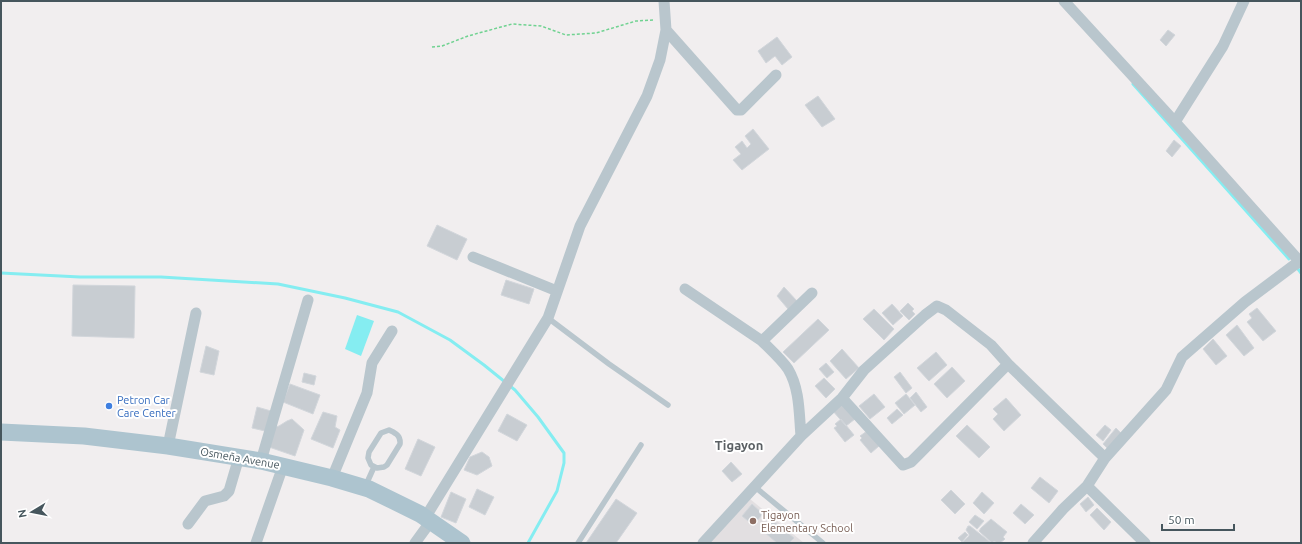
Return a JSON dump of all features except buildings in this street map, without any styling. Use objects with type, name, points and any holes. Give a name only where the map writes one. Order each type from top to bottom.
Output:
[{"type":"main road","name":"Osmeña Avenue","points":[[1,432],[84,436],[168,446],[239,457],[283,466],[332,478],[364,488],[428,520],[462,543]]},
{"type":"street","points":[[415,543],[548,318],[580,226],[598,194],[647,96],[660,60],[666,25],[664,1]]},
{"type":"street","points":[[1034,543],[1063,509],[1087,486],[1105,458],[1166,390],[1182,357],[1245,302],[1300,262],[1064,1]]},
{"type":"street","points":[[1175,122],[1223,46],[1244,1]]},
{"type":"street","points":[[666,25],[737,110],[741,110],[776,75]]},
{"type":"street","points":[[473,257],[557,291]]},
{"type":"street","points":[[686,289],[762,341],[787,368],[793,382],[798,401],[801,436]]},
{"type":"street","points":[[762,341],[812,293]]},
{"type":"street","points":[[261,461],[308,300]]},
{"type":"street","points":[[703,543],[801,436],[842,398],[864,370],[925,314],[937,306],[946,310],[991,345],[1008,364],[1105,458]]},
{"type":"street","points":[[168,446],[196,313]]},
{"type":"street","points":[[332,478],[367,393],[372,363],[392,331]]},
{"type":"street","points":[[842,398],[903,465],[911,462],[1008,364]]},
{"type":"street","points":[[188,524],[205,501],[224,496],[229,491],[239,457]]},
{"type":"street","points":[[256,543],[283,466]]},
{"type":"street","points":[[1087,486],[1145,543]]},
{"type":"lane","points":[[548,318],[609,364],[668,405]]},
{"type":"lane","points":[[389,430],[397,434],[400,444],[387,465],[380,468],[374,467],[369,462],[368,455],[381,433],[389,430]]},
{"type":"lane","points":[[578,543],[641,445]]},
{"type":"lane","points":[[364,488],[374,467]]},
{"type":"lane","points":[[755,487],[823,543]]},
{"type":"path","points":[[432,48],[512,24],[541,26],[566,35],[596,33],[636,21],[666,25]]},
{"type":"shaded area","name":"Tigayon Elementary School","points":[[750,499],[804,543],[709,543]]},
{"type":"water","points":[[357,315],[374,321],[361,356],[345,349]]},
{"type":"waterway","points":[[1133,84],[1289,259]]},
{"type":"waterway","points":[[1298,269],[1301,273]]},
{"type":"waterway","points":[[1,273],[80,277],[161,277],[278,284],[345,298],[398,312],[450,340],[515,390],[538,417],[564,453],[564,463],[557,491],[528,543]]},
{"type":"place","name":"Petron Car Care Center","points":[[109,406]]},
{"type":"place","name":"Tigayon Elementary School","points":[[753,521]]},
{"type":"district","name":"Tigayon","points":[[739,445]]}]
